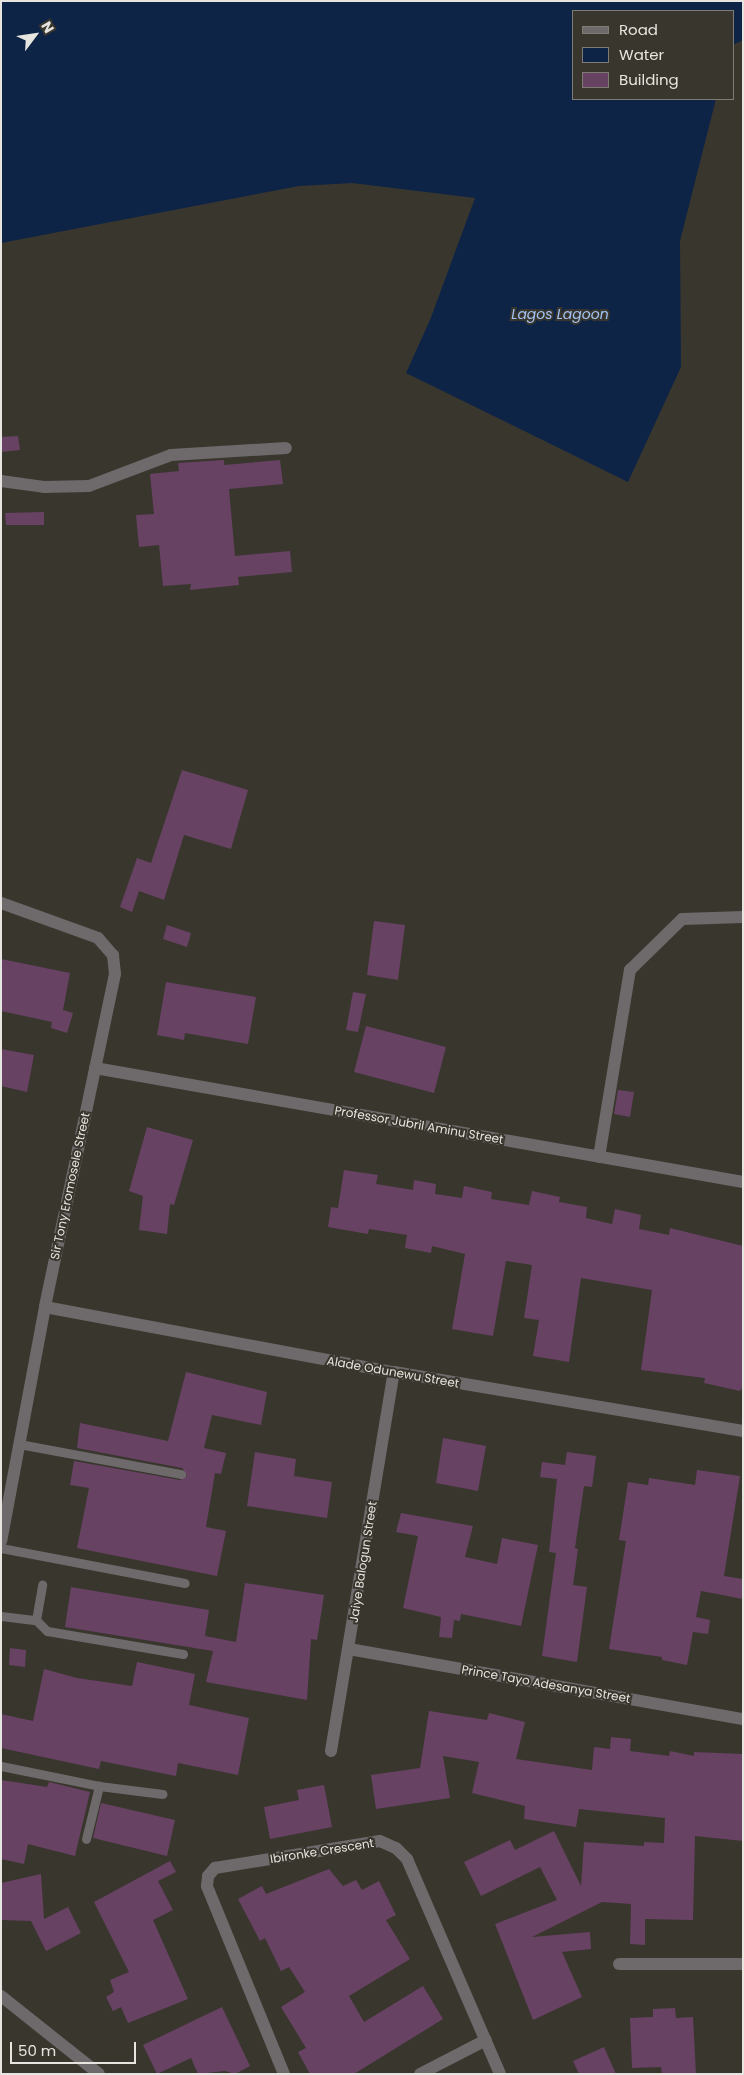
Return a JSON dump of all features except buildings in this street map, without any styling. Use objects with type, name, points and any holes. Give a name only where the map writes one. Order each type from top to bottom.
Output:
[{"type":"street","points":[[1,481],[44,487],[89,486],[171,456],[286,448]]},
{"type":"street","name":"Sir Tony Eromosele Street","points":[[1,903],[98,938],[113,955],[115,974],[45,1307],[1,1541]]},
{"type":"street","points":[[600,1157],[630,970],[682,919],[743,917]]},
{"type":"street","name":"Professor Jubril Aminu Street","points":[[95,1068],[743,1182]]},
{"type":"street","name":"Alade Odunewu Street","points":[[45,1307],[394,1372],[743,1431]]},
{"type":"street","name":"Jaiye Balogun Street","points":[[331,1752],[394,1372]]},
{"type":"street","name":"Prince Tayo Adesanya Street","points":[[349,1649],[743,1719]]},
{"type":"street","name":"Ibironke Crescent","points":[[284,2074],[207,1886],[208,1876],[215,1868],[380,1842],[396,1848],[407,1859],[486,2040]]},
{"type":"street","points":[[618,1964],[743,1964]]},
{"type":"street","points":[[1,1996],[99,2074]]},
{"type":"street","points":[[420,2074],[486,2040],[500,2074]]},
{"type":"lane","points":[[19,1444],[180,1474]]},
{"type":"lane","points":[[1,1548],[185,1583]]},
{"type":"lane","points":[[36,1620],[42,1585]]},
{"type":"lane","points":[[1,1616],[36,1620],[47,1631],[183,1654]]},
{"type":"lane","points":[[1,1766],[98,1786],[162,1794]]},
{"type":"lane","points":[[86,1839],[98,1786]]},
{"type":"water","name":"Lagos Lagoon","points":[[1,1],[743,1],[743,40],[734,44],[734,10],[572,10],[572,100],[716,100],[680,241],[681,367],[628,482],[406,373],[430,320],[475,198],[352,183],[299,186],[1,243]]}]
